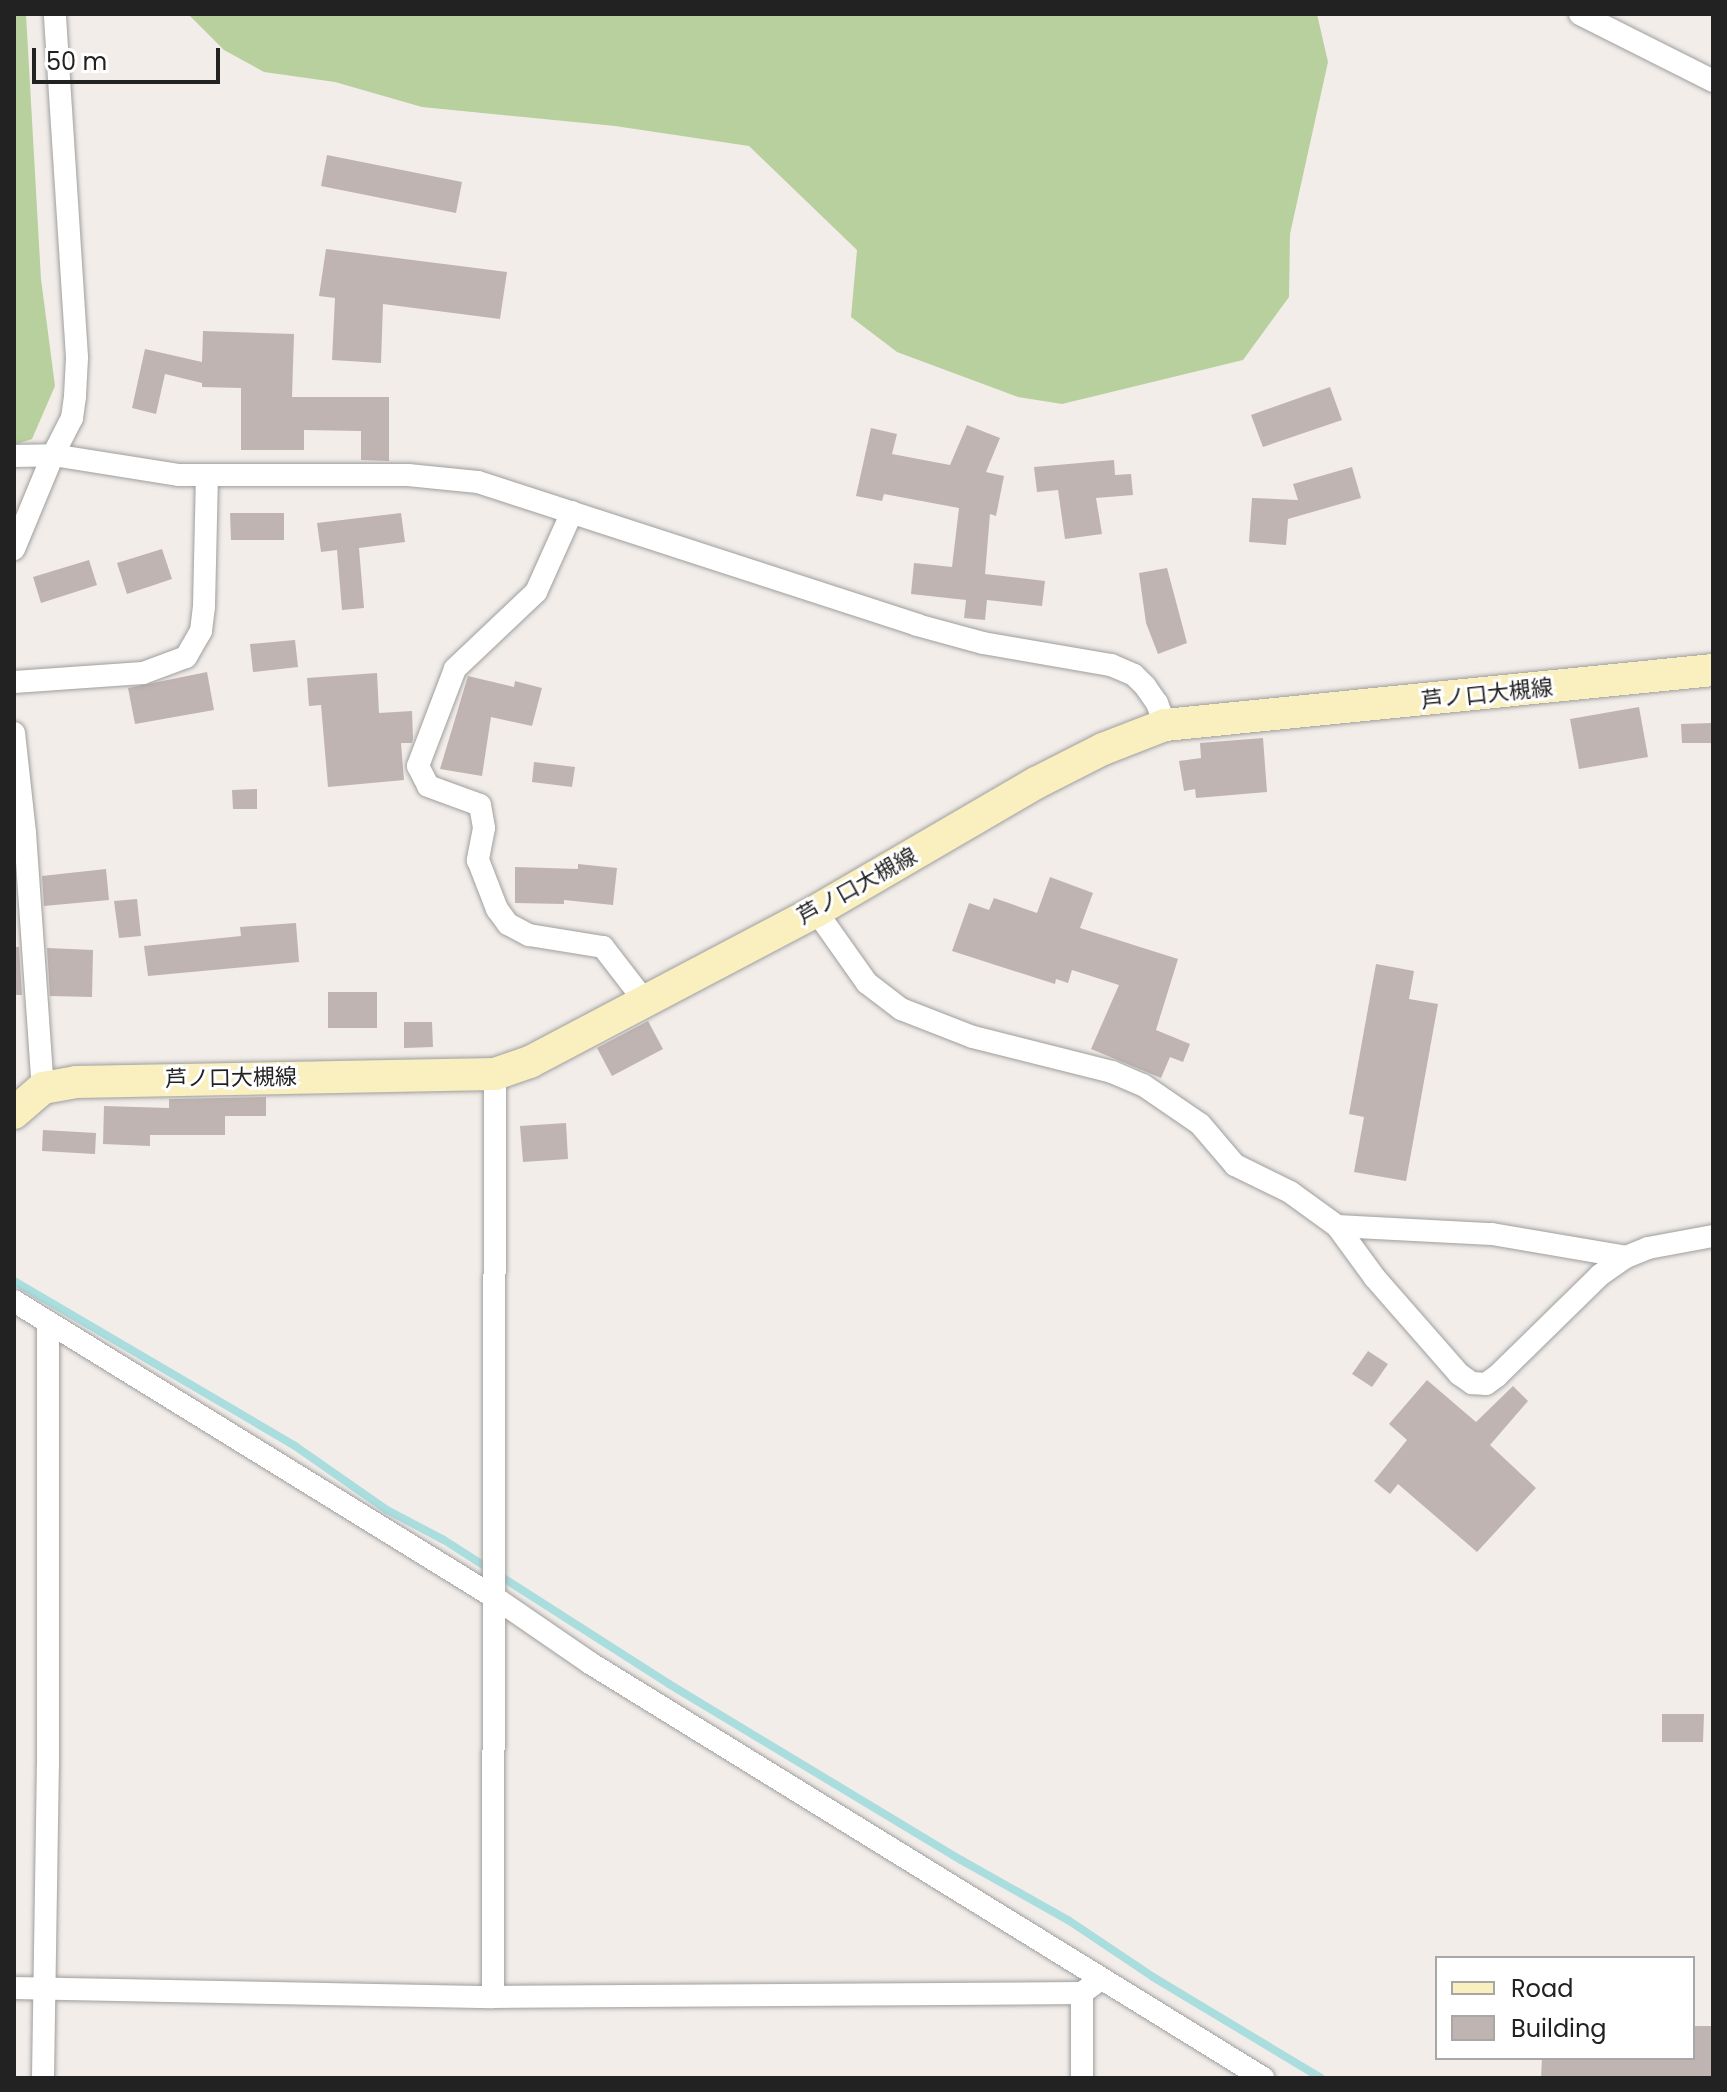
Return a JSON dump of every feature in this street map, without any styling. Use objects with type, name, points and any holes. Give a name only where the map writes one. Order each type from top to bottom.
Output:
[{"type":"main road","name":"芦ノ口大槻線","points":[[43,1088],[76,1082],[495,1074],[530,1062],[816,911],[1036,783],[1103,749],[1165,725],[1713,670]]},
{"type":"main road","points":[[14,1113],[43,1088]]},
{"type":"street","points":[[14,549],[72,418],[77,357],[55,14]]},
{"type":"street","points":[[1580,14],[1713,81]]},
{"type":"street","points":[[14,456],[53,455],[179,475],[408,475],[478,482],[950,634],[1111,665],[1134,675],[1145,686],[1157,703],[1165,725]]},
{"type":"street","points":[[14,682],[143,673],[186,657],[201,631],[204,606],[207,476]]},
{"type":"street","points":[[572,512],[536,592],[455,669],[418,766],[428,786],[480,805],[484,828],[478,860],[497,909],[508,924],[529,935],[603,947],[644,1000]]},
{"type":"street","points":[[14,733],[25,833],[43,1088]]},
{"type":"street","points":[[816,911],[867,983],[901,1009],[973,1037],[1112,1072],[1143,1085],[1200,1124],[1235,1165],[1290,1192],[1337,1226],[1375,1278],[1459,1374],[1472,1383],[1486,1384],[1497,1376],[1600,1275],[1626,1257],[1648,1248],[1713,1236]]},
{"type":"street","points":[[493,1997],[495,1074]]},
{"type":"street","points":[[1337,1226],[1416,1227],[1492,1234],[1626,1257]]},
{"type":"street","points":[[14,1301],[494,1597],[590,1663],[1090,1986],[1263,2078]]},
{"type":"street","points":[[43,2078],[48,1323]]},
{"type":"street","points":[[14,1988],[493,1997],[1090,1986]]},
{"type":"street","points":[[1082,2078],[1090,1986]]},
{"type":"green space","points":[[14,14],[26,14],[41,279],[55,386],[32,439],[14,445]]},
{"type":"green space","points":[[188,14],[1317,14],[1328,62],[1290,234],[1289,297],[1243,360],[1062,404],[1018,397],[897,352],[851,317],[857,250],[749,146],[615,126],[422,107],[335,82],[264,72],[224,50]]},
{"type":"building","points":[[327,155],[462,182],[456,213],[321,186]]},
{"type":"building","points":[[326,249],[507,272],[500,319],[383,304],[381,363],[332,360],[335,298],[319,296]]},
{"type":"building","points":[[203,331],[294,334],[292,397],[389,397],[389,461],[361,460],[361,431],[304,430],[304,450],[241,450],[241,388],[202,387],[202,383],[165,374],[156,414],[132,408],[145,349],[202,362]]},
{"type":"building","points":[[1330,387],[1342,420],[1263,447],[1251,415]]},
{"type":"building","points":[[967,425],[1000,438],[986,472],[1004,476],[996,516],[990,514],[985,574],[1045,581],[1042,606],[987,600],[985,620],[964,618],[966,600],[911,594],[914,563],[952,567],[959,508],[884,494],[882,501],[856,496],[871,428],[897,434],[892,454],[950,465]]},
{"type":"building","points":[[1114,460],[1115,475],[1131,474],[1133,495],[1096,498],[1102,534],[1065,539],[1058,490],[1037,492],[1034,467]]},
{"type":"building","points":[[1352,467],[1361,498],[1288,519],[1286,545],[1249,542],[1252,498],[1298,500],[1293,484]]},
{"type":"building","points":[[230,513],[284,513],[284,540],[231,540]]},
{"type":"building","points":[[401,513],[405,542],[359,548],[364,608],[342,610],[337,550],[321,552],[317,523]]},
{"type":"building","points":[[162,549],[172,579],[127,594],[117,563]]},
{"type":"building","points":[[89,560],[97,585],[41,603],[33,577]]},
{"type":"building","points":[[1167,568],[1187,643],[1158,654],[1146,623],[1139,573]]},
{"type":"building","points":[[295,640],[298,667],[253,672],[250,644]]},
{"type":"building","points":[[207,672],[214,710],[135,724],[128,688]]},
{"type":"building","points":[[377,673],[379,713],[412,711],[412,743],[401,743],[404,780],[328,787],[321,705],[309,706],[307,678]]},
{"type":"building","points":[[468,676],[514,687],[515,681],[542,688],[532,726],[491,717],[482,776],[440,769]]},
{"type":"building","points":[[1639,707],[1648,757],[1579,769],[1570,719]]},
{"type":"building","points":[[1713,723],[1713,743],[1682,743],[1681,724]]},
{"type":"building","points":[[1263,738],[1267,792],[1196,798],[1195,789],[1184,791],[1179,761],[1201,758],[1200,743]]},
{"type":"building","points":[[534,762],[575,767],[572,787],[532,782]]},
{"type":"building","points":[[257,789],[257,809],[233,809],[232,790]]},
{"type":"building","points":[[578,864],[617,868],[613,905],[564,900],[564,904],[515,903],[515,867],[578,869]]},
{"type":"building","points":[[106,869],[109,900],[44,906],[42,876]]},
{"type":"building","points":[[1050,877],[1093,893],[1080,928],[1178,959],[1156,1030],[1190,1044],[1183,1062],[1170,1057],[1161,1078],[1091,1049],[1119,985],[1072,970],[1068,983],[1056,979],[1055,984],[952,951],[969,903],[989,910],[994,898],[1037,913]]},
{"type":"building","points":[[137,899],[141,936],[119,938],[114,901]]},
{"type":"building","points":[[296,923],[299,962],[148,976],[144,946],[241,936],[240,927]]},
{"type":"building","points":[[14,947],[19,947],[22,995],[14,995]]},
{"type":"building","points":[[47,948],[93,950],[92,997],[50,996]]},
{"type":"building","points":[[1376,964],[1414,971],[1409,999],[1438,1004],[1406,1181],[1354,1172],[1364,1117],[1349,1114]]},
{"type":"building","points":[[328,992],[377,992],[377,1028],[328,1028]]},
{"type":"building","points":[[648,1021],[663,1049],[612,1076],[597,1048]]},
{"type":"building","points":[[404,1022],[432,1022],[433,1047],[404,1048]]},
{"type":"building","points":[[266,1097],[266,1116],[225,1116],[225,1135],[150,1135],[150,1146],[103,1144],[104,1106],[169,1108],[169,1099]]},
{"type":"building","points":[[566,1123],[568,1159],[523,1162],[520,1126]]},
{"type":"building","points":[[43,1130],[96,1133],[95,1154],[42,1151]]},
{"type":"building","points":[[1368,1351],[1388,1364],[1372,1387],[1352,1374]]},
{"type":"building","points":[[1427,1380],[1476,1422],[1513,1386],[1528,1401],[1490,1445],[1536,1488],[1477,1552],[1398,1484],[1390,1494],[1374,1481],[1407,1440],[1389,1424]]},
{"type":"building","points":[[1662,1714],[1704,1714],[1703,1742],[1662,1742]]},
{"type":"building","points":[[1695,2026],[1713,2026],[1713,2078],[1541,2078],[1542,2060],[1695,2060]]},
{"type":"waterway","points":[[14,1281],[295,1446],[387,1510],[444,1540],[669,1684],[961,1860],[1068,1920],[1153,1977],[1321,2078]]}]
